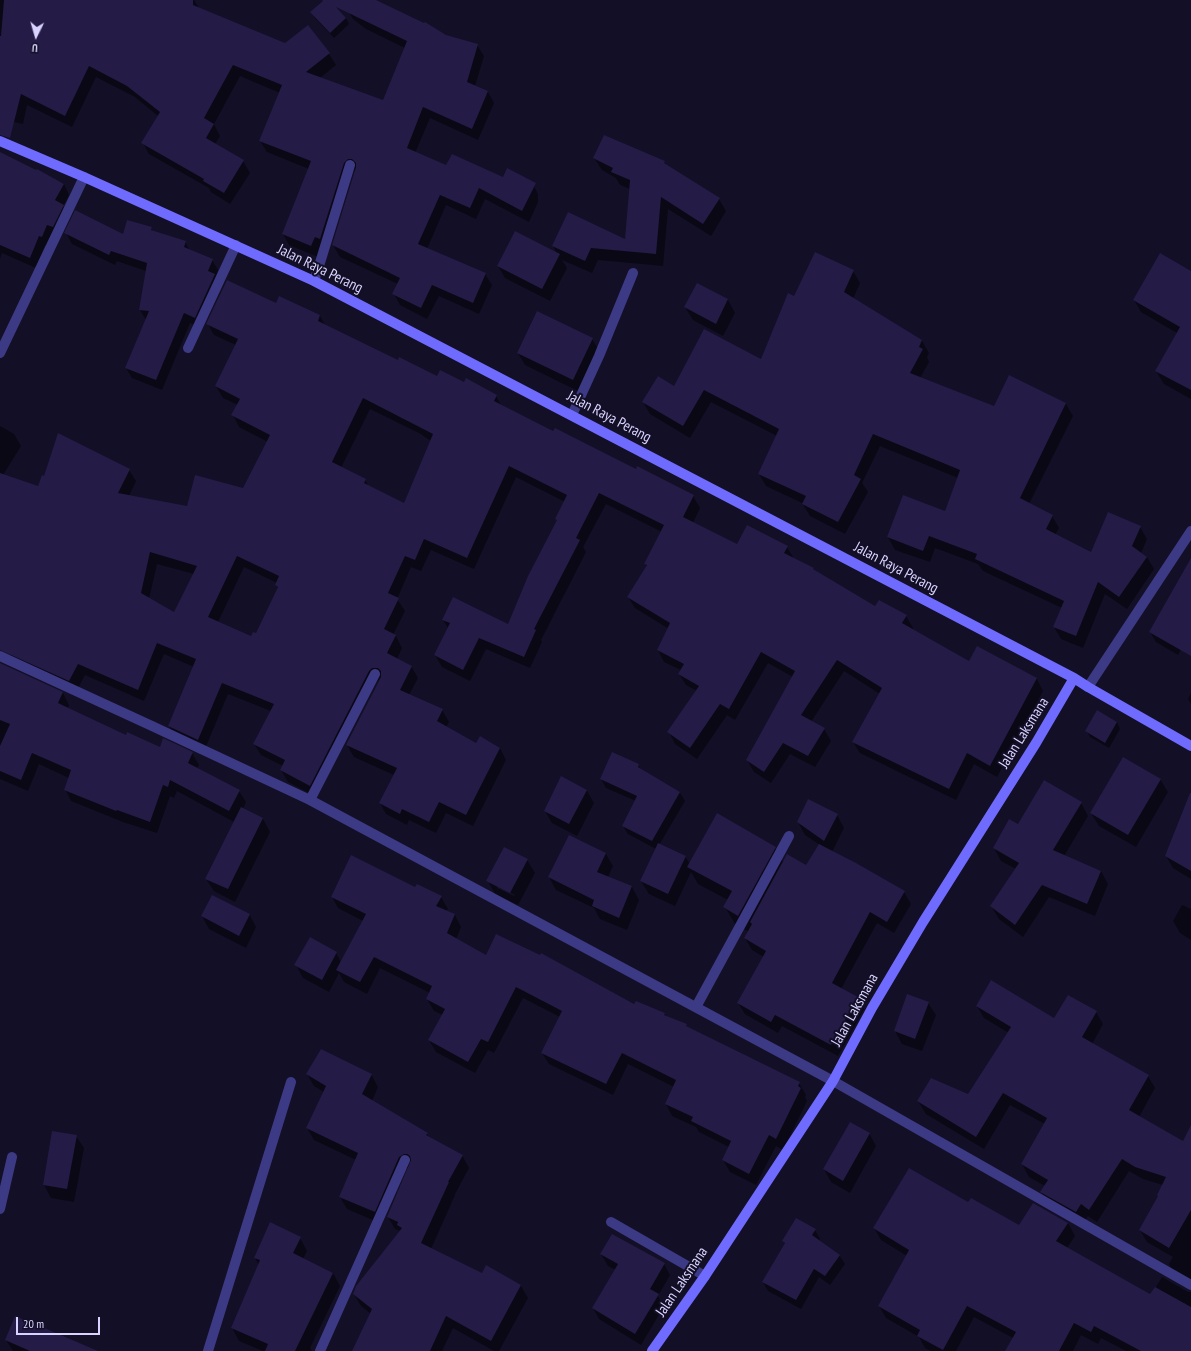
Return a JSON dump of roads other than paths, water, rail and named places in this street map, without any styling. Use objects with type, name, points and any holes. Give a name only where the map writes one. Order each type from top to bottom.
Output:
[{"type":"main road","name":"Jalan Raya Perang","points":[[0,141],[84,177],[314,281],[1074,678],[1191,746]]},
{"type":"main road","name":"Jalan Laksmana","points":[[652,1351],[705,1276],[833,1081],[872,1008],[922,922],[1036,743],[1074,678]]},
{"type":"street","points":[[314,281],[320,266],[350,165]]},
{"type":"street","points":[[0,353],[84,177]]},
{"type":"street","points":[[188,348],[236,245]]},
{"type":"street","points":[[572,415],[599,356],[633,273]]},
{"type":"street","points":[[1088,687],[1191,531]]},
{"type":"street","points":[[0,656],[310,800],[833,1081],[1191,1285]]},
{"type":"street","points":[[310,800],[375,674]]},
{"type":"street","points":[[696,1007],[789,836]]},
{"type":"street","points":[[208,1351],[291,1082]]},
{"type":"street","points":[[0,1209],[12,1158]]},
{"type":"street","points":[[320,1351],[405,1160]]},
{"type":"street","points":[[611,1222],[705,1276]]}]
